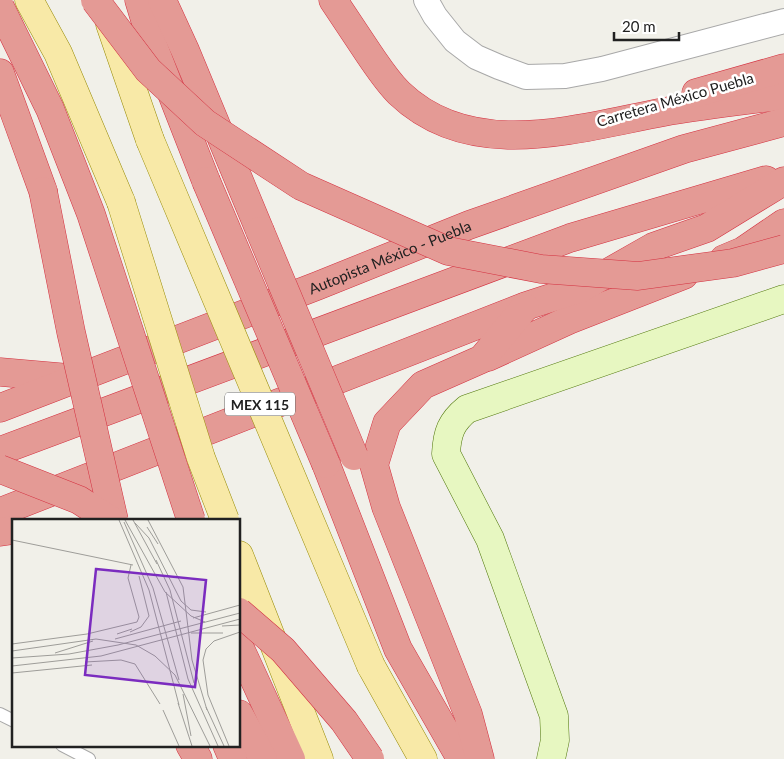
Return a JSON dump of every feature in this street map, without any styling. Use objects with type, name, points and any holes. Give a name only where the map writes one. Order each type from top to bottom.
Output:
[{"type":"highway","points":[[95,0],[148,70],[205,124],[301,186],[448,251],[541,269],[638,276],[734,264],[784,249]]},
{"type":"highway","points":[[139,0],[152,43],[206,181],[326,464],[398,649],[462,759]]},
{"type":"highway","points":[[162,0],[185,50],[354,456],[429,668],[469,759]]},
{"type":"highway","points":[[333,0],[399,93],[415,106],[460,129],[510,136],[537,135],[686,108],[784,96]]},
{"type":"highway","points":[[0,7],[50,109],[91,214],[191,519]]},
{"type":"highway","name":"Carretera México Puebla","points":[[565,130],[784,68]]},
{"type":"highway","points":[[0,73],[43,191],[73,342],[112,519]]},
{"type":"highway","points":[[684,149],[744,122],[784,96]]},
{"type":"highway","name":"Autopista México - Puebla","points":[[0,408],[317,286],[469,225],[684,149],[784,122]]},
{"type":"highway","points":[[0,451],[570,238],[784,174]]},
{"type":"highway","points":[[0,512],[526,306],[581,288],[654,248],[707,228],[784,181]]},
{"type":"highway","points":[[743,251],[784,223]]},
{"type":"highway","points":[[480,759],[468,714],[386,507],[374,465],[387,423],[423,385],[570,320],[743,251],[784,239]]},
{"type":"highway","points":[[482,360],[526,306]]},
{"type":"highway","points":[[0,372],[76,378]]},
{"type":"highway","points":[[0,469],[79,500],[110,519]]},
{"type":"highway","points":[[240,613],[282,650],[344,721],[370,759]]},
{"type":"highway","points":[[240,648],[291,759]]},
{"type":"highway","points":[[240,716],[263,759]]},
{"type":"highway","points":[[191,746],[198,759]]},
{"type":"highway","points":[[227,746],[233,759]]},
{"type":"main road","points":[[29,0],[58,53],[121,202],[201,458],[225,519]]},
{"type":"main road","name":"MEX 115","points":[[102,0],[150,140],[372,666],[423,759]]},
{"type":"main road","points":[[551,759],[555,740],[554,716],[490,539],[446,454],[447,442],[456,418],[467,409],[784,299]]},
{"type":"main road","points":[[240,558],[319,759]]},
{"type":"street","points":[[426,0],[435,16],[454,40],[476,57],[526,77],[565,76],[602,69],[784,22]]},
{"type":"lane","points":[[0,714],[12,720]]},
{"type":"lane","points":[[64,746],[89,759]]}]
